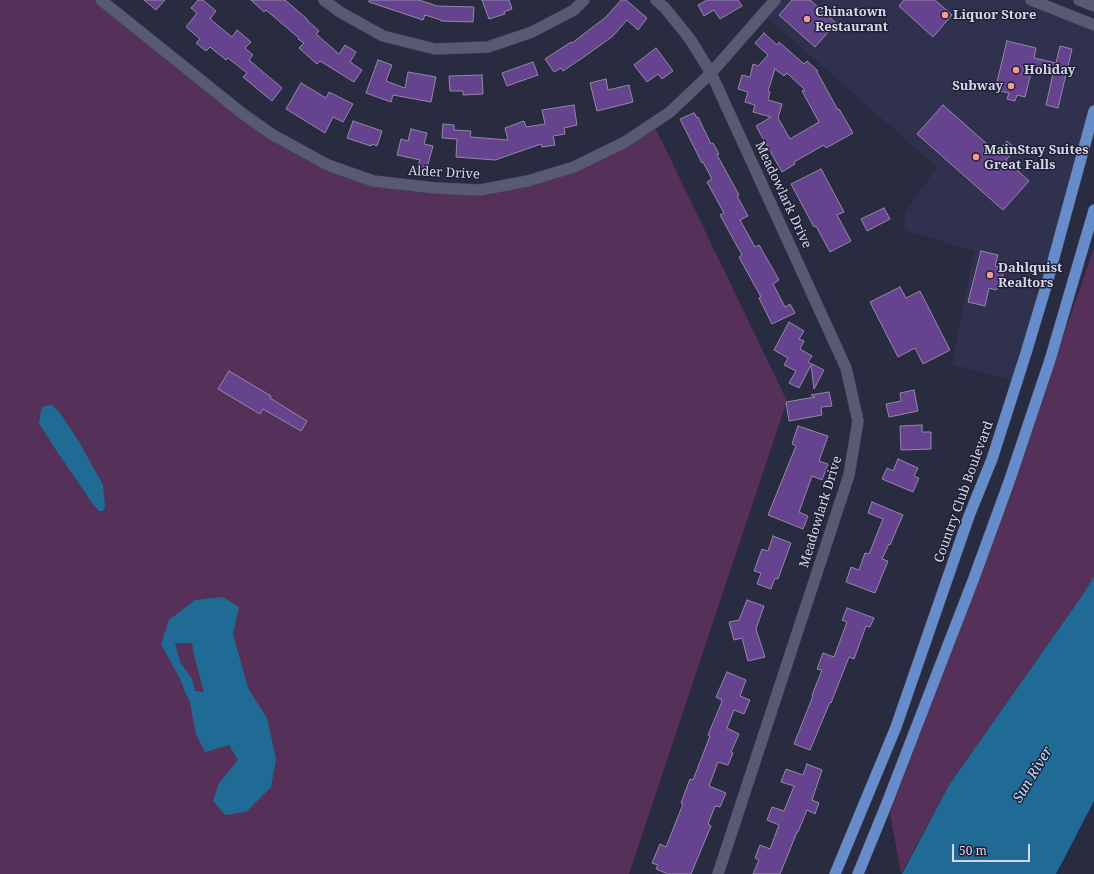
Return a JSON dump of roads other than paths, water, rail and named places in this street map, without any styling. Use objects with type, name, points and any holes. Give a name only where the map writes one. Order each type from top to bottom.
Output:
[{"type":"highway","name":"Country Club Boulevard","points":[[835,874],[896,727],[969,516],[992,459],[1047,283],[1094,111]]},
{"type":"highway","points":[[858,874],[969,593],[1009,482],[1050,360],[1094,210]]},
{"type":"street","name":"Alder Drive","points":[[101,0],[243,114],[273,135],[328,165],[373,181],[435,188],[480,190],[528,181],[574,167],[626,142],[670,112],[711,73],[775,0]]},
{"type":"street","points":[[324,0],[340,12],[383,36],[435,49],[488,47],[532,32],[574,10],[584,0]]},
{"type":"street","name":"Meadowlark Drive","points":[[656,0],[665,8],[690,39],[711,73],[846,368],[858,421],[849,474],[718,874]]},
{"type":"street","points":[[1031,0],[1094,25]]},
{"type":"street","points":[[1079,0],[1094,6]]},
{"type":"water","points":[[52,405],[60,413],[78,440],[103,485],[105,507],[103,511],[99,511],[93,504],[39,423],[41,410],[44,406]]},
{"type":"water","name":"Sun River","points":[[1094,576],[1094,801],[1056,874],[902,874],[949,785],[1084,593]]},
{"type":"water","points":[[223,597],[239,607],[233,634],[248,688],[267,718],[276,759],[271,787],[246,812],[225,815],[213,801],[219,783],[238,760],[229,745],[205,752],[196,734],[190,703],[180,679],[161,644],[169,620],[195,600]],"holes":[[[175,643],[192,643],[194,655],[204,692],[195,691],[192,679],[180,662]]]},
{"type":"place","name":"Liquor Store","points":[[945,15]]},
{"type":"place","name":"Chinatown Restaurant","points":[[807,19]]},
{"type":"place","name":"Holiday","points":[[1016,70]]},
{"type":"place","name":"Subway","points":[[1011,86]]},
{"type":"place","name":"MainStay Suites Great Falls","points":[[976,157]]},
{"type":"place","name":"Dahlquist Realtors","points":[[990,275]]}]
